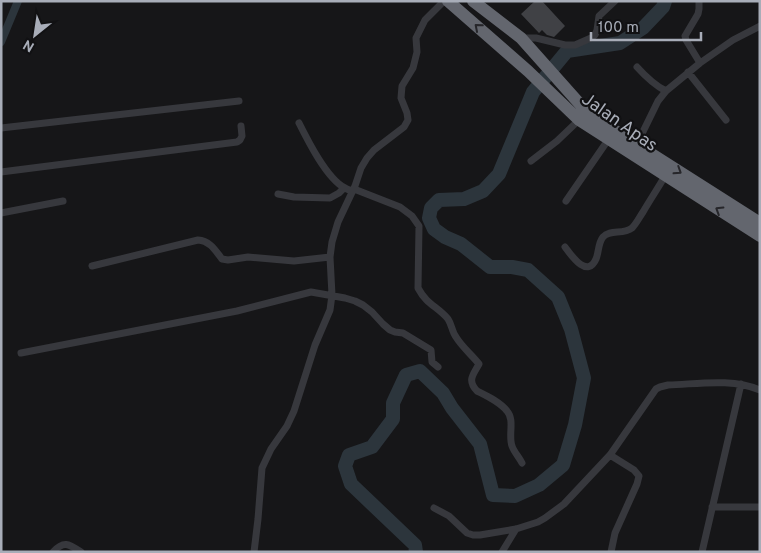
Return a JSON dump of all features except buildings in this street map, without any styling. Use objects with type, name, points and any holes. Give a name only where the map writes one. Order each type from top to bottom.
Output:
[{"type":"highway","name":"Jalan Apas","points":[[448,1],[528,71],[579,120],[760,236]]},
{"type":"highway","name":"Jalan Apas","points":[[476,4],[521,38],[586,110],[614,130],[760,222]]},
{"type":"highway","points":[[476,4],[500,32],[498,45]]},
{"type":"highway","points":[[636,144],[639,153],[660,173]]},
{"type":"street","points":[[254,552],[262,468],[294,411],[315,345],[330,310],[332,295],[330,257],[338,222],[367,158],[374,150],[404,127],[408,120],[401,98],[402,86],[412,68],[417,52],[416,38],[425,20],[444,1]]},
{"type":"street","points":[[699,1],[698,14],[685,36],[700,63]]},
{"type":"street","points":[[521,38],[536,38],[565,45],[575,45],[595,35],[599,16],[614,2]]},
{"type":"street","points":[[636,144],[658,101],[666,91],[700,63],[734,40],[760,26]]},
{"type":"street","points":[[637,67],[656,86],[666,91]]},
{"type":"street","points":[[688,72],[726,120]]},
{"type":"street","points":[[1,128],[239,101]]},
{"type":"street","points":[[532,161],[579,120]]},
{"type":"street","points":[[299,123],[311,147],[330,174],[344,188],[400,207],[412,216],[419,226],[418,288],[422,296],[448,320],[452,325],[455,336],[479,364],[471,379],[471,383],[477,391],[508,412],[511,419],[512,447],[522,463]]},
{"type":"street","points":[[1,172],[237,142],[242,136],[240,126]]},
{"type":"street","points":[[566,202],[608,140]]},
{"type":"street","points":[[565,247],[579,264],[592,265],[603,237],[609,233],[626,232],[635,225],[660,173]]},
{"type":"street","points":[[278,194],[294,197],[330,198],[344,188]]},
{"type":"street","points":[[1,213],[64,201]]},
{"type":"street","points":[[92,266],[198,240],[210,244],[222,259],[228,260],[248,257],[294,262],[330,257]]},
{"type":"street","points":[[20,353],[237,311],[311,292],[350,299],[363,305],[390,330],[403,333],[431,350],[432,362],[438,367]]},
{"type":"street","points":[[434,508],[448,516],[467,533],[473,535],[516,529],[538,522],[564,504],[610,455],[660,387],[728,382],[760,390]]},
{"type":"street","points":[[702,552],[741,384]]},
{"type":"street","points":[[610,455],[634,470],[639,476],[615,533],[611,552]]},
{"type":"street","points":[[712,507],[760,507]]},
{"type":"street","points":[[502,552],[516,529]]},
{"type":"street","points":[[53,552],[59,546],[65,544],[81,552]]},
{"type":"waterway","points":[[1,42],[18,1]]},
{"type":"waterway","points":[[416,552],[415,545],[351,484],[345,466],[349,455],[372,447],[393,419],[393,403],[406,375],[420,371],[443,393],[452,408],[480,444],[493,495],[515,496],[539,485],[563,465],[575,425],[584,378],[571,329],[558,297],[528,270],[512,267],[490,267],[461,244],[445,237],[434,229],[429,218],[431,208],[439,200],[464,199],[483,191],[499,174],[533,92],[567,51],[620,43],[643,28],[663,7],[665,1]]}]
